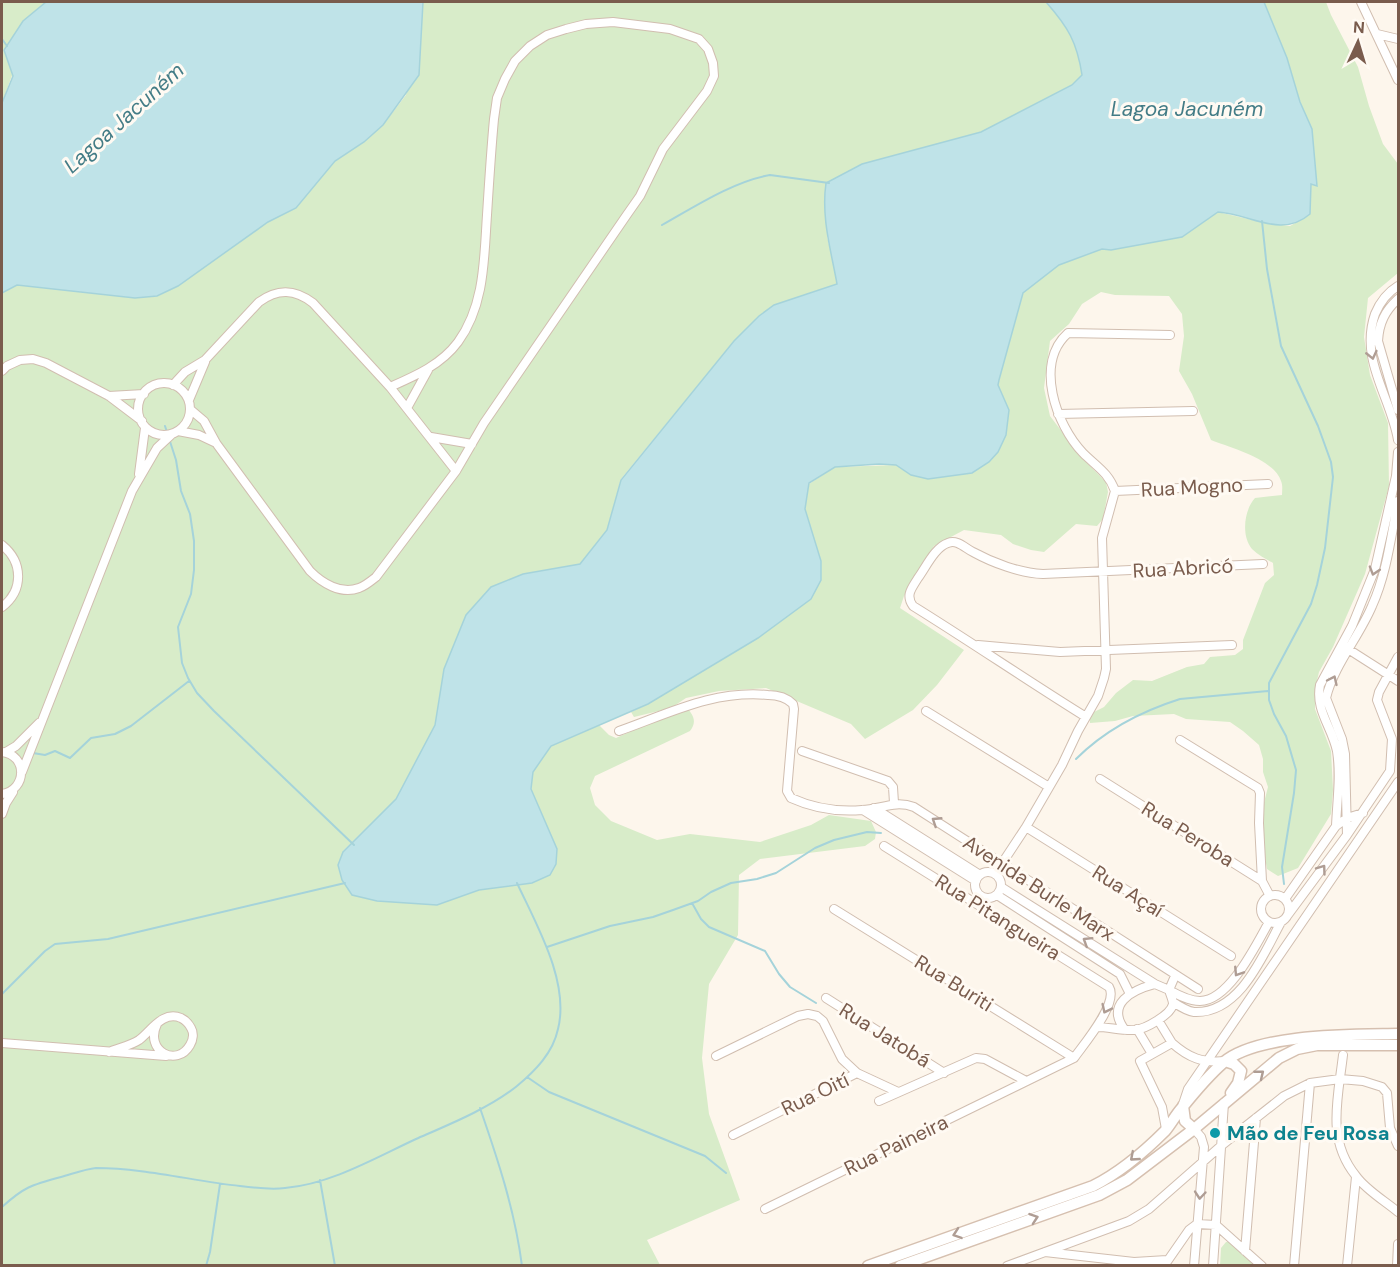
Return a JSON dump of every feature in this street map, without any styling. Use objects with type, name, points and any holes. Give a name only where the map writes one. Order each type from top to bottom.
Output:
[{"type":"main road","points":[[868,1266],[1093,1186],[1120,1170],[1166,1130],[1183,1106],[1224,1061],[1247,1050],[1318,1036],[1398,1034]]},
{"type":"main road","points":[[900,1266],[1099,1195],[1127,1180],[1194,1129],[1280,1058],[1297,1049],[1326,1045],[1398,1045]]},
{"type":"main road","points":[[1224,1061],[1234,1064],[1241,1071],[1238,1083],[1224,1103]]},
{"type":"main road","points":[[1183,1106],[1185,1121],[1194,1129]]},
{"type":"street","points":[[1361,2],[1398,80]]},
{"type":"street","points":[[191,410],[204,421],[216,443],[319,580],[344,590],[359,588],[376,577],[456,471],[484,423],[631,209],[663,149],[707,91],[714,76],[713,63],[708,50],[699,39],[670,29],[613,22],[586,24],[547,36],[530,46],[515,61],[504,79],[495,108],[483,272],[476,307],[457,344],[428,370],[390,387]]},
{"type":"street","points":[[1377,34],[1398,39]]},
{"type":"street","points":[[1398,286],[1390,291],[1377,309],[1369,337],[1370,350],[1380,386],[1396,427],[1398,440]]},
{"type":"street","points":[[173,385],[185,372],[205,360],[259,302],[280,291],[292,291],[313,303],[390,387],[456,471]]},
{"type":"street","points":[[1398,299],[1386,311],[1378,330],[1378,341],[1398,410]]},
{"type":"street","points":[[995,874],[1062,765],[1098,696],[1104,678],[1102,538],[1115,491],[1107,474],[1082,453],[1065,430],[1058,414],[1050,374],[1051,365],[1066,334],[1074,331],[1170,335]]},
{"type":"street","points":[[2,371],[20,360],[33,359],[46,363],[109,396],[144,424],[162,435],[175,433],[199,435],[216,443]]},
{"type":"street","points":[[189,400],[205,360]]},
{"type":"street","points":[[407,408],[428,370]]},
{"type":"street","points":[[2,814],[6,802],[20,781],[138,479],[157,448],[188,420],[191,410],[189,400],[182,390],[173,385],[162,383],[152,387],[144,394],[139,404],[139,414],[144,424],[138,479]]},
{"type":"street","points":[[109,396],[144,394]]},
{"type":"street","points":[[1058,414],[1193,411]]},
{"type":"street","points":[[430,437],[472,444]]},
{"type":"street","points":[[1336,826],[1339,773],[1336,748],[1320,708],[1318,696],[1320,685],[1361,607],[1374,569],[1396,476],[1398,452]]},
{"type":"street","name":"Rua Mogno","points":[[1115,491],[1268,484]]},
{"type":"street","points":[[1347,836],[1345,754],[1342,739],[1326,698],[1348,649],[1372,606],[1381,580],[1398,501]]},
{"type":"street","name":"Rua Abricó","points":[[976,645],[910,602],[909,591],[938,549],[946,543],[956,542],[989,560],[1033,573],[1263,564]]},
{"type":"street","points":[[2,546],[14,558],[19,576],[14,594],[2,607]]},
{"type":"street","points":[[976,645],[1060,652],[1232,645]]},
{"type":"street","points":[[976,645],[1025,680],[1086,717]]},
{"type":"street","points":[[1348,649],[1398,681]]},
{"type":"street","points":[[1173,1002],[1194,1012],[1226,1004],[1251,976],[1281,922],[1363,813],[1390,771],[1392,739],[1377,700],[1398,657]]},
{"type":"street","name":"Avenida Burle Marx","points":[[620,731],[705,700],[730,694],[778,696],[793,704],[788,795],[819,808],[864,810],[894,803],[914,807],[1198,989]]},
{"type":"street","points":[[926,711],[1049,787]]},
{"type":"street","points":[[4,752],[16,746],[43,720]]},
{"type":"street","points":[[1180,740],[1258,788],[1262,881]]},
{"type":"street","points":[[802,751],[888,781],[893,787],[894,803]]},
{"type":"street","points":[[4,752],[14,756],[20,763],[22,772]]},
{"type":"street","name":"Rua Peroba","points":[[1100,779],[1262,881],[1270,896]]},
{"type":"street","points":[[1183,1106],[1188,1089],[1398,782]]},
{"type":"street","points":[[2,794],[15,788]]},
{"type":"street","name":"Avenida Burle Marx","points":[[874,808],[978,878]]},
{"type":"street","name":"Avenida Burle Marx","points":[[864,810],[978,878]]},
{"type":"street","points":[[1285,899],[1336,826],[1347,818],[1363,813]]},
{"type":"street","name":"Rua Açaí","points":[[1026,827],[1231,956]]},
{"type":"street","name":"Rua Pitangueira","points":[[884,846],[978,899],[1109,987],[1110,1000],[1097,1027]]},
{"type":"street","points":[[986,872],[995,874],[1000,879],[999,891],[989,898],[978,899],[976,889],[978,878],[986,872]]},
{"type":"street","name":"Avenida Burle Marx","points":[[999,891],[1155,984],[1198,1001],[1216,997],[1230,984],[1269,922]]},
{"type":"street","name":"Avenida Burle Marx","points":[[999,891],[1120,974],[1130,994]]},
{"type":"street","points":[[1281,922],[1265,920],[1260,911],[1262,902],[1270,896],[1278,895],[1288,904],[1287,916]]},
{"type":"street","name":"Rua Buriti","points":[[834,909],[1074,1058]]},
{"type":"street","points":[[1074,1058],[1097,1027],[1137,1029],[1158,1020],[1172,1007],[1173,1002],[1169,990],[1175,976]]},
{"type":"street","points":[[1111,1027],[1118,1017],[1120,1005],[1130,994],[1141,987],[1155,984]]},
{"type":"street","name":"Rua Jatobá","points":[[826,998],[944,1073]]},
{"type":"street","points":[[716,1056],[798,1016],[808,1014],[817,1016],[823,1021],[842,1059],[857,1073]]},
{"type":"street","points":[[2,1043],[109,1052],[170,1056],[186,1051],[193,1036],[186,1021],[171,1016],[163,1018],[138,1041],[109,1052]]},
{"type":"street","points":[[1118,1017],[1125,1030]]},
{"type":"street","points":[[1158,1020],[1172,1043],[1190,1057],[1207,1063],[1224,1061]]},
{"type":"street","points":[[157,1024],[153,1031],[153,1040],[162,1053],[170,1056]]},
{"type":"street","points":[[1137,1029],[1152,1054]]},
{"type":"street","points":[[1166,1130],[1162,1107],[1140,1061],[1172,1043]]},
{"type":"street","points":[[1342,1055],[1336,1133],[1342,1153],[1356,1178],[1398,1212]]},
{"type":"street","points":[[879,1101],[976,1058],[985,1059],[1026,1082]]},
{"type":"street","name":"Rua Paineira","points":[[765,1209],[1074,1058]]},
{"type":"street","name":"Rua Oití","points":[[733,1135],[857,1073],[898,1092]]},
{"type":"street","points":[[1007,1266],[1129,1221],[1149,1209],[1284,1095],[1310,1083],[1340,1079],[1363,1081],[1382,1087],[1387,1093],[1390,1128],[1398,1146]]},
{"type":"street","points":[[1294,1266],[1310,1083]]},
{"type":"street","points":[[1213,1266],[1224,1103]]},
{"type":"street","points":[[1245,1251],[1256,1118]]},
{"type":"street","points":[[1194,1129],[1204,1141],[1194,1266]]},
{"type":"street","points":[[1347,1266],[1356,1178]]},
{"type":"street","points":[[1043,1252],[1134,1263],[1166,1263],[1189,1230],[1197,1224],[1216,1225],[1262,1266]]},
{"type":"street","points":[[1397,1266],[1398,1244]]},
{"type":"green space","points":[[2,2],[46,2],[35,12],[2,103]]},
{"type":"green space","points":[[423,2],[1046,2],[1070,36],[1078,53],[1083,75],[1072,85],[981,132],[862,164],[827,236],[838,284],[774,305],[734,341],[621,479],[607,530],[580,564],[523,574],[444,669],[435,725],[396,799],[343,851],[437,905],[479,890],[532,883],[557,849],[531,789],[533,772],[551,746],[599,725],[609,735],[616,738],[686,707],[694,719],[690,731],[595,776],[590,788],[595,805],[611,821],[657,840],[690,834],[760,842],[811,825],[829,815],[871,821],[876,832],[875,839],[865,846],[760,859],[739,875],[738,935],[709,984],[702,1058],[709,1114],[740,1200],[647,1240],[660,1265],[2,1266],[2,293],[17,285],[135,298],[157,296],[178,286],[268,222],[296,208],[335,161],[364,142],[383,125],[406,95]]},
{"type":"green space","points":[[1264,2],[1326,2],[1358,67],[1383,144],[1398,164],[1398,273],[1368,298],[1364,337],[1370,375],[1388,423],[1389,486],[1365,574],[1333,647],[1319,672],[1315,689],[1315,709],[1331,751],[1333,790],[1331,814],[1298,868],[1278,876],[1267,869],[1259,822],[1268,787],[1259,745],[1243,731],[1230,722],[1186,719],[1174,714],[1133,716],[1115,721],[1090,723],[1090,714],[1104,707],[1116,693],[1133,680],[1152,681],[1187,667],[1204,664],[1210,657],[1235,655],[1243,649],[1243,640],[1265,583],[1274,575],[1273,563],[1257,553],[1249,544],[1245,523],[1248,509],[1255,498],[1282,495],[1281,481],[1277,473],[1261,460],[1211,440],[1192,394],[1179,371],[1184,336],[1182,314],[1169,296],[1115,295],[1101,292],[1082,304],[1069,324],[1050,341],[1044,388],[1050,416],[1082,458],[1106,482],[1108,492],[1103,519],[1097,526],[1076,524],[1044,552],[1013,544],[1001,535],[964,530],[934,546],[904,596],[900,608],[964,650],[937,685],[913,710],[865,739],[851,724],[766,688],[719,691],[686,698],[671,708],[634,717],[631,712],[758,638],[821,580],[821,561],[805,509],[809,484],[835,467],[896,465],[911,475],[928,479],[972,473],[1006,435],[1009,410],[998,385],[1023,293],[1059,265],[1102,249],[1111,250],[1182,237],[1218,212],[1290,226],[1310,214],[1311,183],[1316,185],[1312,129]]},
{"type":"green space","points":[[1226,1242],[1230,1242],[1257,1266],[1220,1266],[1221,1248]]},
{"type":"water","name":"Lagoa Jacuném","points":[[46,2],[423,2],[419,75],[383,125],[364,142],[335,161],[296,208],[268,222],[178,286],[157,296],[135,298],[17,285],[2,293],[2,103],[13,76],[4,50],[23,21]]},
{"type":"water","name":"Lagoa Jacuném","points":[[1046,2],[1264,2],[1312,129],[1317,186],[1311,184],[1310,214],[1288,225],[1277,225],[1218,212],[1182,237],[1111,250],[1102,249],[1059,265],[1023,293],[998,385],[1009,410],[1006,435],[998,452],[989,462],[972,473],[928,479],[911,475],[896,465],[835,467],[809,483],[805,509],[821,561],[821,580],[811,599],[758,638],[648,704],[551,746],[533,772],[531,789],[557,849],[556,864],[550,875],[532,883],[479,890],[437,905],[377,901],[352,895],[342,880],[338,865],[343,852],[396,799],[435,725],[444,669],[466,615],[491,587],[523,574],[580,564],[607,530],[621,480],[734,341],[759,316],[774,305],[837,284],[826,221],[826,183],[862,164],[981,132],[1072,85],[1082,75],[1074,44],[1060,19]]},
{"type":"waterway","points":[[2,39],[7,46]]},
{"type":"waterway","points":[[662,225],[714,196],[756,178],[770,175],[829,183]]},
{"type":"waterway","points":[[1262,221],[1267,269],[1281,346],[1318,426],[1331,462],[1333,477],[1325,548],[1317,585],[1311,604],[1269,683],[1269,700],[1286,736],[1296,770],[1282,867],[1284,884]]},
{"type":"waterway","points":[[165,426],[176,460],[181,491],[190,514],[194,541],[191,594],[178,627],[182,663],[188,678],[197,693],[214,711],[354,845]]},
{"type":"waterway","points":[[33,753],[45,755],[55,751],[70,758],[91,738],[115,734],[131,726],[189,681]]},
{"type":"waterway","points":[[1076,759],[1112,730],[1138,716],[1180,699],[1268,691]]},
{"type":"waterway","points":[[547,947],[610,926],[653,917],[698,901],[731,883],[776,873],[815,848],[834,840],[867,832],[881,833]]},
{"type":"waterway","points":[[2,994],[55,944],[108,939],[345,883]]},
{"type":"waterway","points":[[2,1207],[16,1195],[35,1185],[96,1168],[132,1170],[268,1189],[302,1186],[336,1176],[494,1102],[517,1086],[542,1061],[556,1038],[560,1011],[559,992],[549,954],[517,883]]},
{"type":"waterway","points":[[692,903],[701,919],[709,927],[765,951],[790,987],[816,1003]]},
{"type":"waterway","points":[[527,1077],[549,1092],[705,1156],[726,1173]]},
{"type":"waterway","points":[[480,1108],[510,1206],[522,1266]]},
{"type":"waterway","points":[[320,1180],[335,1266]]},
{"type":"waterway","points":[[206,1266],[220,1184]]},
{"type":"place","name":"Mão de Feu Rosa","points":[[1215,1133]]}]
